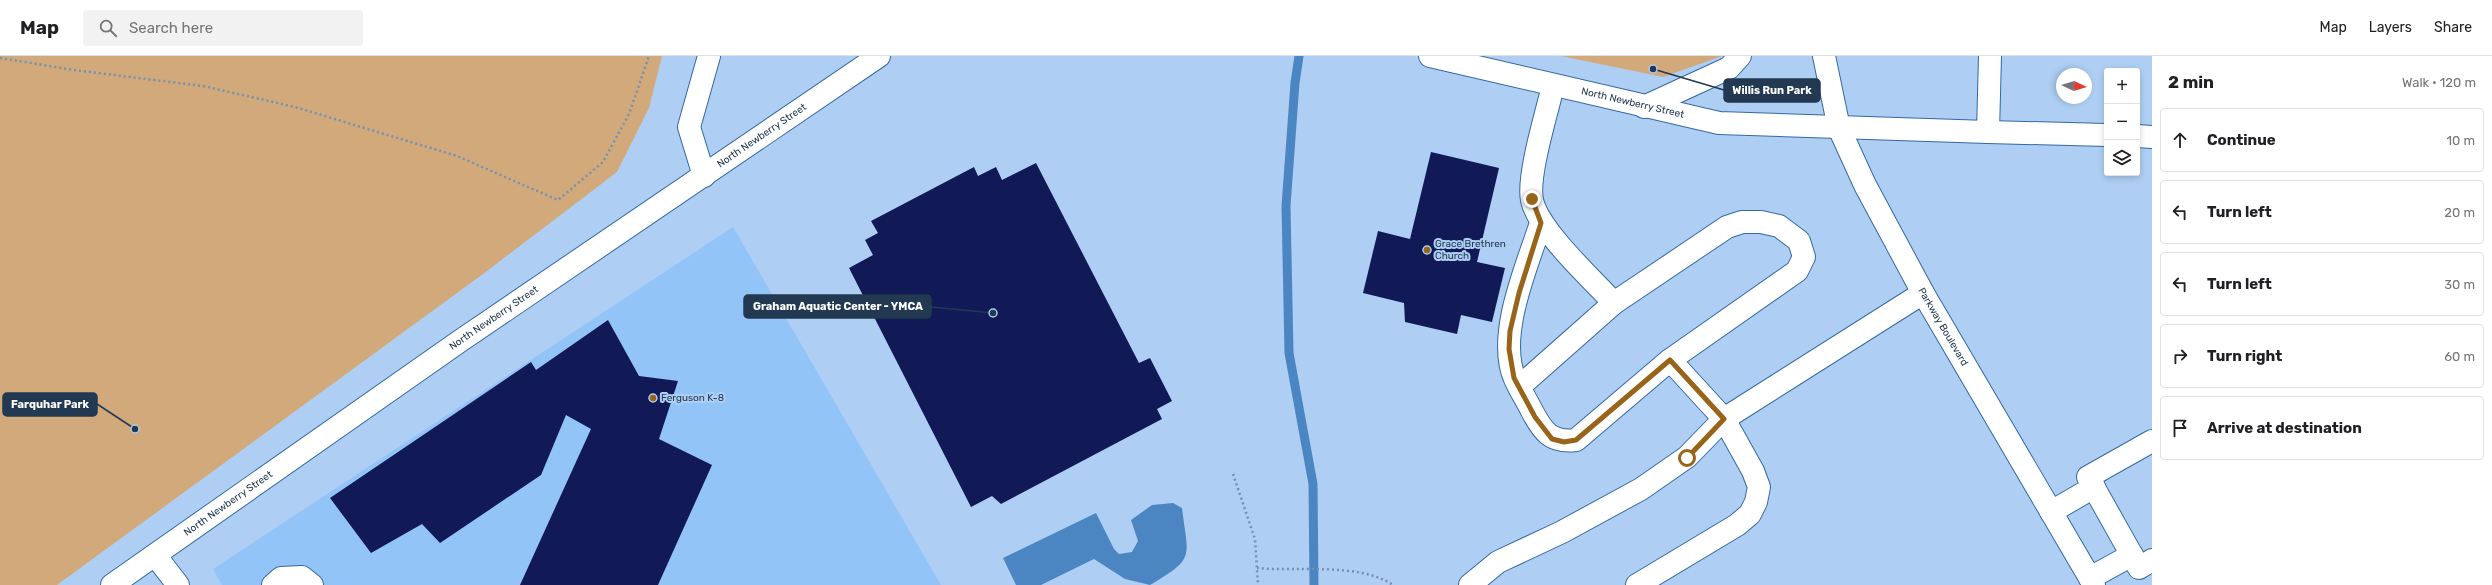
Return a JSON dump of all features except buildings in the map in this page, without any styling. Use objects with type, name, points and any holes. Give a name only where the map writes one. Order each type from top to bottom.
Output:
[{"type":"street","points":[[704,176],[689,127],[709,56]]},
{"type":"street","name":"North Newberry Street","points":[[112,585],[460,341],[879,56]]},
{"type":"street","name":"North Newberry Street","points":[[1430,56],[1718,124],[2104,136]]},
{"type":"street","points":[[1644,107],[1730,68],[1740,56]]},
{"type":"street","name":"Parkway Boulevard","points":[[1824,56],[1839,128],[1865,185],[1923,293],[2092,582]]},
{"type":"street","points":[[1988,132],[1990,56]]},
{"type":"street","points":[[1554,86],[1534,168],[1532,199],[1541,223],[1614,303]]},
{"type":"street","points":[[2140,136],[2152,137]]},
{"type":"street","points":[[1519,387],[1614,303],[1727,227],[1742,222],[1761,222],[1779,226],[1799,242],[1804,257],[1797,271],[1670,360],[1576,440],[1564,442],[1552,439],[1535,417],[1514,378],[1509,349],[1510,331],[1519,293],[1541,223]]},
{"type":"street","points":[[1470,585],[1498,562],[1562,532],[1641,489],[1687,458],[1724,419],[1923,293]]},
{"type":"street","points":[[1636,585],[1737,525],[1750,514],[1756,502],[1758,487],[1753,471],[1724,419],[1670,360]]},
{"type":"street","points":[[2092,582],[2142,558],[2088,477],[2152,440]]},
{"type":"street","points":[[2051,512],[2094,488]]},
{"type":"street","points":[[154,555],[178,585]]},
{"type":"street","points":[[273,585],[281,578],[302,577],[312,585]]},
{"type":"path","points":[[0,58],[74,70],[203,86],[295,107],[457,156],[558,200],[603,162],[629,114],[649,56]]},
{"type":"path","points":[[1233,474],[1254,539],[1258,585]]},
{"type":"path","points":[[1257,568],[1284,570],[1336,570],[1384,579],[1394,585]]},
{"type":"shaded area","points":[[0,56],[662,56],[649,108],[617,172],[483,274],[57,585],[0,585]]},
{"type":"shaded area","points":[[1561,56],[1722,56],[1663,77]]},
{"type":"shaded area","name":"Ferguson K-8","points":[[733,227],[941,585],[222,585],[213,569]]},
{"type":"shaded area","points":[[1173,503],[1182,508],[1187,547],[1186,555],[1175,569],[1150,585],[1125,579],[1094,559],[1041,585],[1016,585],[1003,558],[1096,513],[1114,549],[1119,554],[1132,552],[1138,541],[1131,520],[1152,505]]},
{"type":"waterway","points":[[1299,56],[1295,83],[1286,206],[1289,353],[1313,484],[1314,585]]},
{"type":"place","name":"Willis Run Park","points":[[1653,69]]},
{"type":"place","name":"Grace Brethren Church","points":[[1427,250]]},
{"type":"place","name":"Graham Aquatic Center - YMCA","points":[[993,313]]},
{"type":"place","name":"Ferguson K-8","points":[[653,398]]},
{"type":"place","name":"Farquhar Park","points":[[135,429]]},
{"type":"route","points":[[1532,199],[1541,223],[1519,293],[1510,331],[1509,349],[1514,378],[1535,417],[1552,439],[1564,442],[1576,440],[1670,360],[1724,419],[1687,458]]}]
